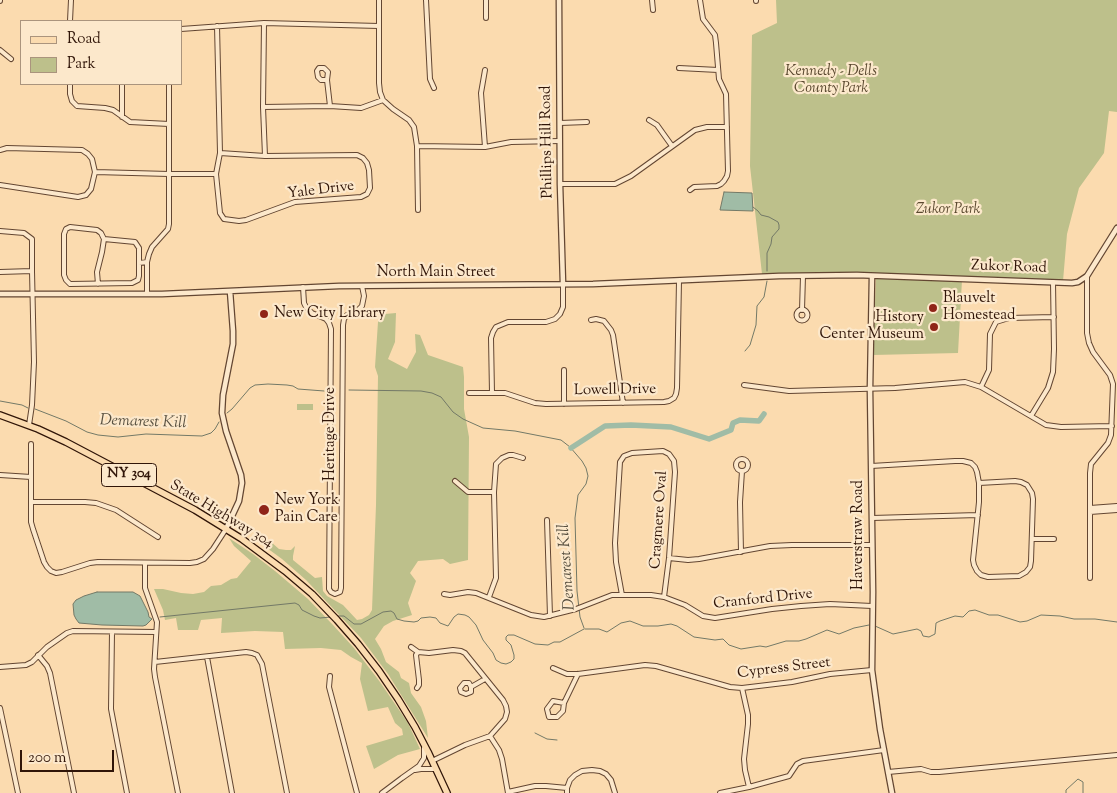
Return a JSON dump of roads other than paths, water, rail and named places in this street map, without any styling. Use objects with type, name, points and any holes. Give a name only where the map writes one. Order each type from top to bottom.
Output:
[{"type":"main road","name":"State Highway 304","points":[[0,415],[70,444],[195,510],[226,528],[278,565],[331,613],[384,678],[407,713],[424,744],[447,793]]},
{"type":"street","points":[[70,20],[71,0]]},
{"type":"street","points":[[379,0],[380,92],[384,100],[409,120],[414,127],[417,146],[418,210]]},
{"type":"street","points":[[426,0],[430,79],[434,88]]},
{"type":"street","points":[[486,0],[486,18]]},
{"type":"street","name":"Phillips Hill Road","points":[[559,0],[560,184],[563,284]]},
{"type":"street","points":[[652,0],[653,10]]},
{"type":"street","points":[[690,190],[698,187],[716,186],[724,181],[728,171],[726,94],[719,79],[715,35],[703,19],[700,0]]},
{"type":"street","points":[[182,29],[264,23],[379,26]]},
{"type":"street","points":[[264,23],[263,106],[265,156]]},
{"type":"street","points":[[95,172],[216,174],[220,153],[217,26]]},
{"type":"street","points":[[0,50],[11,59]]},
{"type":"street","points":[[679,68],[718,70]]},
{"type":"street","points":[[485,70],[481,93],[485,147]]},
{"type":"street","points":[[327,80],[330,106]]},
{"type":"street","points":[[70,85],[72,101],[77,106],[113,110],[130,122],[169,124]]},
{"type":"street","points":[[122,85],[122,117]]},
{"type":"street","points":[[147,294],[147,262],[149,254],[152,247],[168,229],[169,224],[169,85]]},
{"type":"street","points":[[263,106],[361,108],[384,100]]},
{"type":"street","points":[[649,120],[657,125],[672,146]]},
{"type":"street","points":[[560,123],[587,122]]},
{"type":"street","points":[[560,184],[615,184],[631,176],[695,130],[701,127],[726,127]]},
{"type":"street","points":[[417,146],[485,147],[511,142],[560,141]]},
{"type":"street","points":[[0,150],[7,148],[82,150],[92,159],[95,172],[92,189],[86,195],[78,198],[0,185]]},
{"type":"street","name":"Yale Drive","points":[[216,174],[220,213],[224,219],[229,220],[246,220],[294,202],[362,197],[367,194],[370,188],[367,163],[357,155],[265,156],[220,153]]},
{"type":"street","points":[[98,284],[97,272],[104,239],[101,233],[96,230],[70,227],[66,229],[64,234],[64,275],[70,284],[98,284],[132,283],[138,280],[140,276],[139,248],[136,242],[104,239]]},
{"type":"street","points":[[1090,578],[1091,464],[1108,443],[1111,435],[1112,384],[1110,375],[1089,344],[1087,333],[1087,276],[1117,228]]},
{"type":"street","points":[[0,231],[24,233],[32,239],[34,362],[32,410],[29,426]]},
{"type":"street","points":[[140,263],[147,262]]},
{"type":"street","points":[[0,272],[32,271]]},
{"type":"street","points":[[857,275],[867,280],[871,285],[872,292]]},
{"type":"street","points":[[802,310],[803,276]]},
{"type":"street","name":"North Main Street","points":[[0,294],[147,294],[303,287],[563,284],[803,276],[872,276]]},
{"type":"street","name":"Zukor Road","points":[[872,276],[1072,283],[1078,282],[1087,276]]},
{"type":"street","name":"Haverstraw Road","points":[[872,276],[870,389],[872,670],[873,686],[892,793]]},
{"type":"street","name":"Lowell Drive","points":[[469,393],[505,393],[540,404],[669,401],[676,394],[679,280]]},
{"type":"street","points":[[1031,416],[1051,381],[1053,372],[1053,282]]},
{"type":"street","points":[[492,393],[491,338],[496,327],[508,322],[546,322],[555,319],[563,307],[563,284]]},
{"type":"street","name":"Heritage Drive","points":[[303,287],[306,308],[326,319],[330,325],[331,332],[329,589],[335,594],[339,593],[341,588],[343,323],[347,315],[362,306],[364,299],[362,286]]},
{"type":"street","points":[[31,444],[31,522],[44,562],[51,571],[56,573],[62,572],[98,562],[190,563],[204,559],[214,549],[240,501],[242,483],[222,413],[223,395],[233,338],[230,291]]},
{"type":"street","points":[[981,387],[989,370],[990,334],[996,322],[1009,318],[1054,317]]},
{"type":"street","points":[[591,320],[604,321],[614,336],[623,403]]},
{"type":"street","points":[[564,370],[564,404]]},
{"type":"street","points":[[744,385],[789,391],[895,388],[965,382],[981,387],[1046,425],[1112,426]]},
{"type":"street","points":[[330,390],[342,390]]},
{"type":"street","name":"Cragmere Oval","points":[[622,595],[616,562],[615,543],[620,462],[624,456],[632,452],[663,451],[669,454],[674,462],[675,472],[669,558],[664,597]]},
{"type":"street","points":[[489,597],[496,578],[494,492],[496,464],[502,458],[509,455],[523,458]]},
{"type":"street","points":[[872,466],[963,461],[971,463],[975,467],[979,483],[974,565],[981,575],[988,578],[1019,576],[1026,572],[1030,567],[1031,561],[1032,493],[1028,486],[1021,482],[979,483]]},
{"type":"street","points":[[741,552],[740,502],[742,471]]},
{"type":"street","points":[[0,476],[31,477]]},
{"type":"street","points":[[330,480],[342,480]]},
{"type":"street","points":[[455,481],[468,492],[494,492]]},
{"type":"street","points":[[31,502],[96,503],[116,510],[158,537]]},
{"type":"street","points":[[1090,510],[1117,506]]},
{"type":"street","points":[[1090,510],[1117,510]]},
{"type":"street","points":[[872,518],[978,515]]},
{"type":"street","points":[[547,520],[550,616]]},
{"type":"street","points":[[1032,539],[1054,539]]},
{"type":"street","points":[[669,558],[699,559],[770,546],[872,545]]},
{"type":"street","points":[[145,563],[146,594],[156,618],[155,677],[178,793]]},
{"type":"street","name":"Cranford Drive","points":[[444,594],[476,593],[531,615],[544,617],[579,608],[612,595],[664,597],[685,605],[703,616],[715,618],[801,606],[830,604],[872,606]]},
{"type":"street","points":[[0,667],[26,665],[32,662],[46,647],[73,631],[156,632]]},
{"type":"street","points":[[112,632],[111,709],[127,793]]},
{"type":"street","points":[[412,647],[418,652],[429,653],[453,650],[465,653],[506,706],[505,719],[490,736],[465,745],[432,761]]},
{"type":"street","points":[[155,662],[246,652],[258,655],[262,664],[287,793]]},
{"type":"street","points":[[417,688],[419,680],[416,655],[418,652]]},
{"type":"street","points":[[38,655],[50,673],[74,793]]},
{"type":"street","points":[[207,657],[232,793]]},
{"type":"street","name":"Cypress Street","points":[[553,668],[567,674],[578,674],[645,665],[656,666],[730,687],[742,688],[792,682],[830,674],[872,670]]},
{"type":"street","points":[[564,703],[553,701],[548,709],[549,717],[557,717],[563,711],[564,703],[578,674]]},
{"type":"street","points":[[330,676],[329,687],[357,793]]},
{"type":"street","points":[[471,687],[485,679]]},
{"type":"street","points":[[742,688],[748,715],[744,759],[749,787]]},
{"type":"street","points":[[0,708],[16,793]]},
{"type":"street","points":[[490,736],[499,750],[502,759],[508,793],[535,786],[567,788]]},
{"type":"street","points":[[382,793],[419,766],[424,755],[424,744]]},
{"type":"street","points":[[720,793],[789,776],[797,764],[802,761],[884,750]]},
{"type":"street","points":[[888,772],[920,769],[939,772],[1117,755]]},
{"type":"street","points":[[413,771],[421,769],[436,770]]},
{"type":"street","points":[[567,793],[570,780],[582,771],[600,771],[606,774],[611,780],[615,793]]},
{"type":"waterway","points":[[753,207],[761,215],[769,217],[778,222],[779,225],[779,229],[772,237],[767,253],[767,271]]},
{"type":"waterway","points":[[745,351],[750,345],[756,325],[757,306],[764,297],[767,281]]},
{"type":"waterway","name":"Demarest Kill","points":[[227,413],[255,385],[287,385],[298,389],[324,391]]},
{"type":"waterway","name":"Demarest Kill","points":[[349,390],[421,391],[432,393],[441,397],[453,412],[463,419],[483,428],[515,431],[561,440],[570,447],[582,461],[588,476],[586,484],[578,495],[575,518],[577,591],[580,617],[584,628]]},
{"type":"waterway","name":"Demarest Kill","points":[[0,401],[28,408]]},
{"type":"waterway","name":"Demarest Kill","points":[[35,409],[66,421],[87,432],[118,437],[146,434],[202,436],[211,433],[219,422]]},
{"type":"waterway","points":[[571,448],[605,426],[671,427],[709,439],[731,430],[733,423],[740,420],[759,421],[764,414]]},
{"type":"waterway","points":[[160,617],[295,603],[302,610],[314,616],[320,618],[331,617]]},
{"type":"waterway","name":"Demarest Kill","points":[[875,626],[893,634],[917,629],[921,631],[923,636],[929,637],[935,634],[936,623],[955,616],[963,617],[969,611],[975,610],[1020,622],[1041,615],[1117,622]]},
{"type":"waterway","points":[[337,616],[344,616],[354,624],[361,624],[383,612],[391,611],[397,619],[404,621],[414,622],[421,618],[430,617],[436,618],[440,623],[448,626],[458,614],[465,615],[476,625],[496,660],[506,664],[514,659],[511,645],[506,640],[508,635],[514,635],[535,644],[548,645],[560,642],[584,629]]},
{"type":"waterway","name":"Demarest Kill","points":[[585,629],[599,629],[607,632],[621,623],[630,621],[643,626],[671,624],[694,637],[715,640],[723,639],[729,645],[741,649],[766,647],[786,641],[799,641],[827,630],[839,634],[869,625]]},
{"type":"waterway","points":[[535,733],[547,739],[557,740]]},
{"type":"waterway","points":[[1066,793],[1066,790],[1078,779],[1083,782],[1083,793]]},
{"type":"place","name":"Blauvelt Homestead","points":[[933,308]]},
{"type":"place","name":"New City Library","points":[[264,314]]},
{"type":"place","name":"History Center Museum","points":[[934,327]]},
{"type":"place","name":"New York Pain Care","points":[[264,510]]},
{"type":"park label","name":"Kennedy - Dells County Park","points":[[831,80]]},
{"type":"park label","name":"Zukor Park","points":[[948,210]]}]
